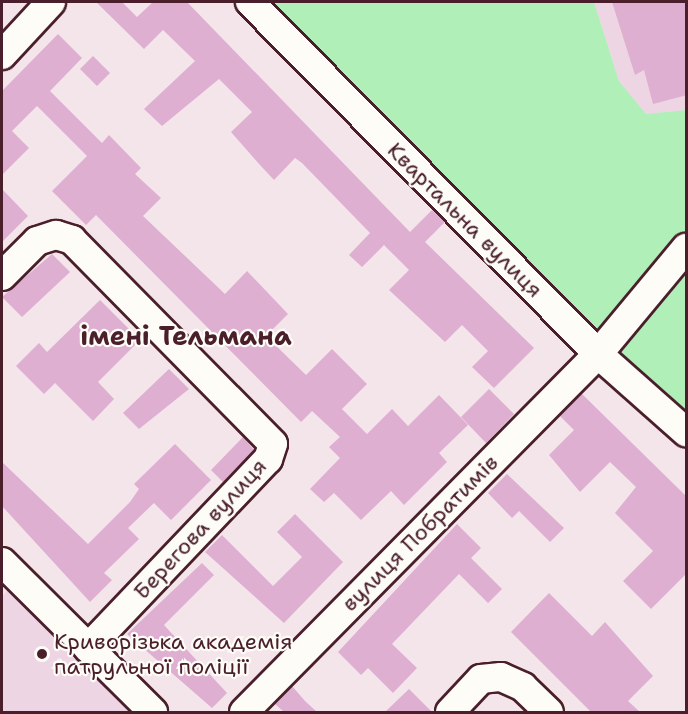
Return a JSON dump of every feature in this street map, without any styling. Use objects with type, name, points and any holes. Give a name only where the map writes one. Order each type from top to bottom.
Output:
[{"type":"street","points":[[2,55],[51,2]]},
{"type":"street","name":"Квартальна вулиця","points":[[250,2],[598,354],[687,432]]},
{"type":"street","name":"Берегова вулиця","points":[[2,276],[37,241],[56,234],[72,240],[273,444],[268,459],[88,648]]},
{"type":"street","name":"вулиця Побратимів","points":[[244,712],[598,354],[687,248]]},
{"type":"street","points":[[2,562],[153,712]]},
{"type":"street","points":[[450,712],[481,680],[501,677],[523,687],[549,712]]},
{"type":"shaded area","points":[[594,2],[686,2],[686,110],[646,114],[619,81]]},
{"type":"shaded area","name":"Криворізька академія патрульної поліції","points":[[13,585],[141,712],[2,712],[2,596]]},
{"type":"green space","points":[[250,2],[594,2],[619,81],[646,114],[686,110],[686,248],[598,354]]},
{"type":"green space","points":[[686,257],[686,417],[615,353]]},
{"type":"building","points":[[96,2],[122,2],[137,17],[153,2],[187,2],[410,232],[432,210],[445,222],[425,242],[534,348],[494,388],[472,367],[488,351],[462,325],[445,342],[389,290],[409,270],[384,245],[362,267],[349,255],[370,233],[302,163],[295,158],[274,180],[260,165],[231,132],[252,112],[219,79],[162,126],[144,109],[195,61],[163,30],[144,49]]},
{"type":"building","points":[[612,2],[687,2],[687,95],[653,104],[644,70],[635,75]]},
{"type":"building","points":[[58,34],[82,58],[50,91],[102,143],[109,135],[141,168],[135,174],[161,198],[143,216],[225,294],[247,271],[288,314],[266,336],[306,375],[332,349],[367,384],[342,409],[367,434],[392,409],[408,426],[439,395],[468,425],[439,453],[447,462],[404,505],[391,491],[361,520],[334,493],[324,502],[310,489],[340,458],[329,447],[340,437],[312,411],[301,422],[96,215],[86,225],[52,191],[87,156],[37,106],[12,131],[29,148],[2,175],[2,91]]},
{"type":"building","points":[[93,56],[110,73],[97,86],[80,69]]},
{"type":"building","points":[[2,189],[28,216],[2,242]]},
{"type":"building","points":[[52,254],[70,272],[22,317],[2,297]]},
{"type":"building","points":[[100,300],[140,340],[98,382],[114,399],[93,421],[55,383],[44,394],[16,366],[39,343],[47,352]]},
{"type":"building","points":[[169,369],[189,389],[139,429],[123,413]]},
{"type":"building","points":[[489,389],[514,414],[486,443],[461,417]]},
{"type":"building","points":[[582,394],[687,497],[687,573],[651,609],[623,581],[653,551],[615,513],[636,487],[610,462],[580,492],[549,455],[574,430],[560,416]]},
{"type":"building","points":[[243,437],[254,450],[223,482],[211,470]]},
{"type":"building","points":[[175,444],[211,480],[171,520],[154,503],[128,528],[139,539],[104,573],[112,580],[90,602],[2,506],[2,462],[88,544],[130,502],[139,489],[134,484]]},
{"type":"building","points":[[507,474],[564,528],[550,542],[519,511],[512,518],[488,493]]},
{"type":"building","points":[[295,514],[343,562],[284,623],[205,552],[222,535],[273,586],[302,557],[277,532]]},
{"type":"building","points":[[457,524],[481,548],[471,558],[502,589],[488,603],[459,574],[392,644],[417,668],[393,693],[368,668],[361,675],[338,652]]},
{"type":"building","points":[[202,563],[214,575],[164,625],[227,693],[212,708],[127,634]]},
{"type":"building","points":[[549,593],[592,636],[605,622],[653,676],[628,701],[640,712],[591,712],[511,632]]},
{"type":"building","points":[[292,686],[317,712],[284,712],[275,704]]},
{"type":"building","points":[[409,689],[432,712],[385,712]]},
{"type":"place","name":"Криворізька академія патрульної поліції","points":[[42,654]]},
{"type":"district","name":"імені Тельмана","points":[[186,336]]}]
